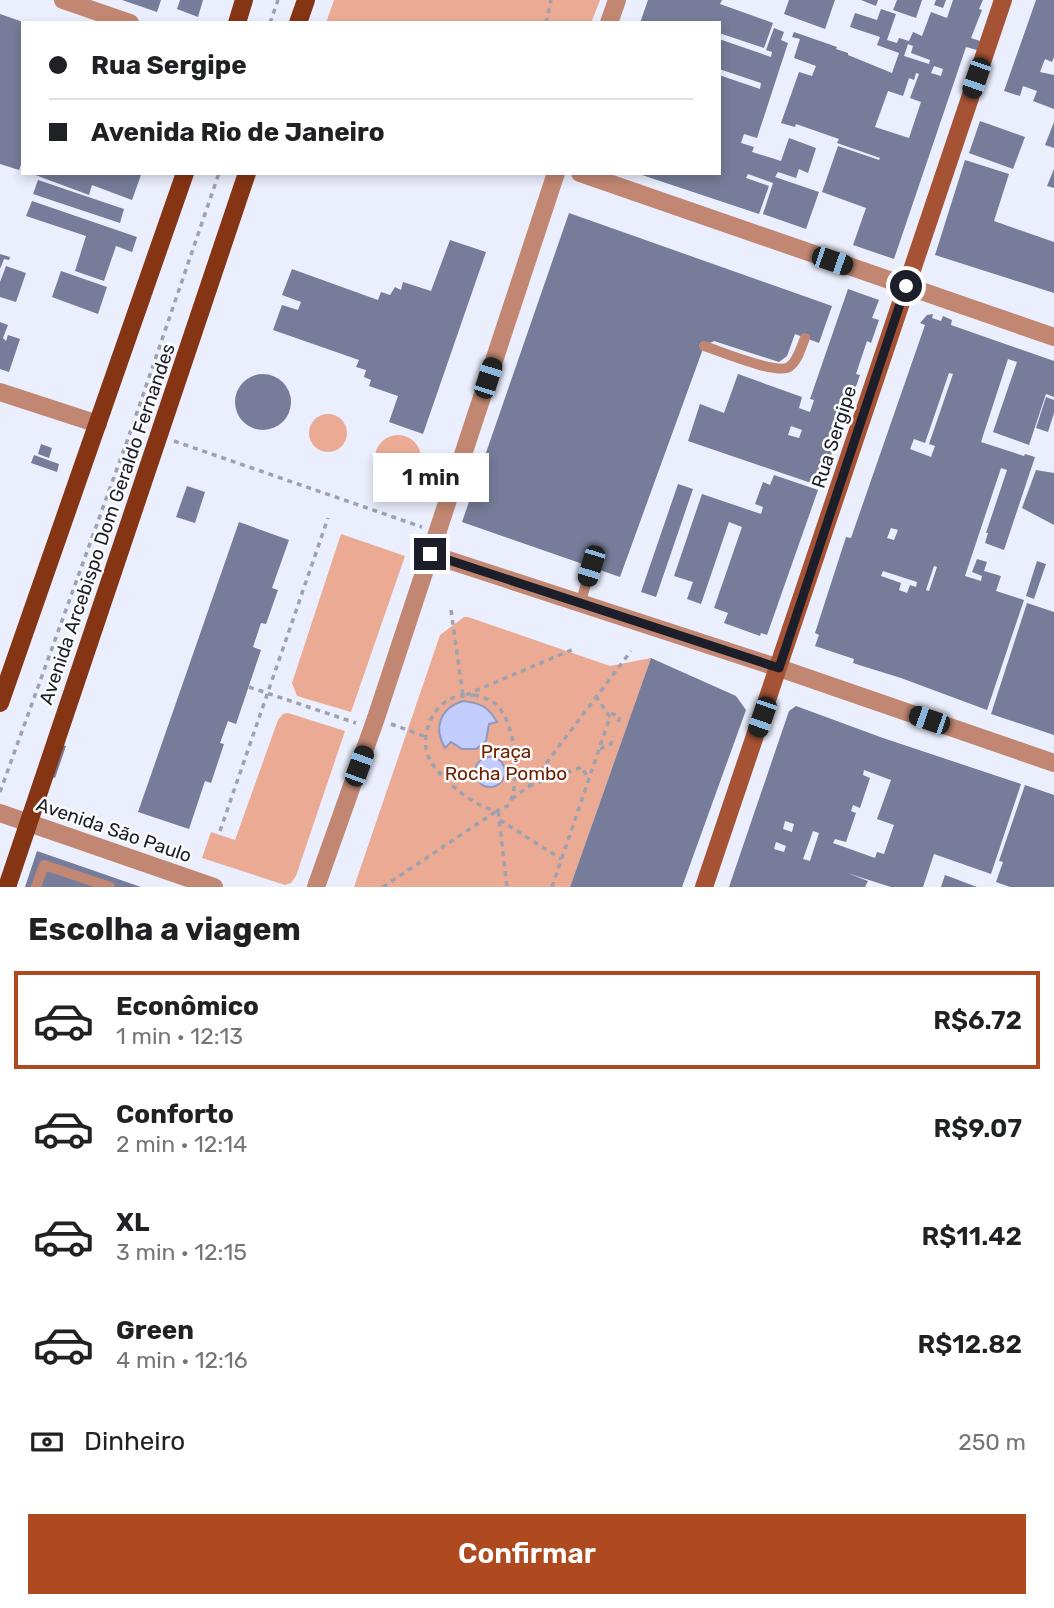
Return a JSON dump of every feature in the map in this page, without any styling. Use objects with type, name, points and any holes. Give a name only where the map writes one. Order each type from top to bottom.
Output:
[{"type":"main road","points":[[238,21],[244,0]]},
{"type":"main road","points":[[299,21],[306,0]]},
{"type":"main road","name":"Rua Sergipe","points":[[704,887],[1003,0]]},
{"type":"main road","points":[[0,703],[184,175]]},
{"type":"main road","name":"Avenida Arcebispo Dom Geraldo Fernandes","points":[[7,887],[246,175]]},
{"type":"street","points":[[63,0],[124,21]]},
{"type":"street","points":[[610,21],[617,0]]},
{"type":"street","points":[[316,887],[369,722],[430,554],[555,175]]},
{"type":"street","points":[[586,175],[1054,337]]},
{"type":"street","points":[[0,392],[98,424]]},
{"type":"street","points":[[430,554],[779,668],[1054,763]]},
{"type":"street","name":"Avenida São Paulo","points":[[0,813],[214,887]]},
{"type":"lane","points":[[704,346],[768,367],[784,369],[793,364],[805,338]]},
{"type":"lane","points":[[580,604],[591,566]]},
{"type":"lane","points":[[36,887],[44,864],[106,886]]},
{"type":"lane","points":[[69,887],[73,874]]},
{"type":"path","points":[[271,21],[278,0]]},
{"type":"path","points":[[547,21],[551,0]]},
{"type":"path","points":[[0,792],[126,443],[218,175]]},
{"type":"path","points":[[159,436],[437,532]]},
{"type":"path","points":[[220,831],[328,518]]},
{"type":"path","points":[[451,610],[463,696]]},
{"type":"path","points":[[463,696],[576,648]]},
{"type":"path","points":[[530,786],[631,651]]},
{"type":"path","points":[[249,687],[426,737]]},
{"type":"path","points":[[383,887],[509,805],[511,800],[516,783],[515,759],[509,726],[503,713],[488,699],[454,697],[432,716],[426,737],[427,755],[444,777],[479,805],[498,810]]},
{"type":"path","points":[[552,887],[610,720],[609,713],[597,698]]},
{"type":"path","points":[[609,713],[620,717],[618,723]]},
{"type":"path","points":[[600,749],[611,744],[613,736]]},
{"type":"path","points":[[511,800],[530,786],[582,767],[589,781]]},
{"type":"path","points":[[498,810],[507,887]]},
{"type":"path","points":[[499,820],[562,859]]},
{"type":"green space","points":[[334,0],[600,0],[592,21],[327,21]]},
{"type":"green space","points":[[328,414],[341,420],[347,433],[341,446],[328,452],[315,446],[309,433],[315,420]]},
{"type":"green space","points":[[398,435],[415,441],[421,458],[415,475],[398,481],[381,475],[375,458],[381,441]]},
{"type":"green space","points":[[341,534],[405,556],[351,712],[297,696],[292,683]]},
{"type":"green space","name":"Praça Rocha Pombo","points":[[464,617],[610,666],[651,658],[570,887],[354,887],[440,635]]},
{"type":"green space","points":[[288,713],[345,731],[296,876],[291,883],[285,885],[202,858],[211,832],[235,840],[278,720]]},
{"type":"water","points":[[463,701],[483,706],[497,722],[489,724],[486,741],[476,749],[462,749],[451,742],[445,748],[441,741],[441,720],[449,708]]},
{"type":"water","points":[[490,757],[500,762],[505,772],[500,782],[490,787],[480,782],[475,772],[480,762]]},
{"type":"building","points":[[122,0],[161,0],[157,12]]},
{"type":"building","points":[[180,0],[203,0],[198,17],[177,9]]},
{"type":"building","points":[[648,0],[722,0],[720,4],[773,23],[764,48],[721,34],[721,21],[641,21]]},
{"type":"building","points":[[789,0],[835,0],[825,29],[784,14]]},
{"type":"building","points":[[861,0],[878,0],[876,6]]},
{"type":"building","points":[[897,0],[922,0],[916,18],[893,10]]},
{"type":"building","points":[[936,0],[946,0],[943,8],[934,5]]},
{"type":"building","points":[[953,0],[983,0],[971,38],[980,41],[977,50],[966,47],[894,259],[853,245],[866,208],[822,192],[838,146],[879,160],[880,158],[837,143],[839,139],[796,124],[795,127],[781,123],[799,72],[812,76],[816,66],[794,58],[800,39],[792,37],[794,32],[837,47],[836,49],[848,55],[892,73],[899,53],[877,45],[880,37],[850,27],[855,13],[877,20],[881,9],[896,14],[887,40],[897,43],[899,38],[909,41],[913,32],[922,36],[931,12],[947,18]],"holes":[[[908,44],[913,46],[911,53],[930,60],[929,64],[904,56]],[[934,66],[943,69],[941,76],[931,73]],[[916,73],[919,74],[910,98],[921,102],[909,138],[875,127],[888,91],[903,96],[909,78],[914,80]]]},
{"type":"building","points":[[1036,0],[1054,0],[1054,57],[1052,62],[1045,59],[1040,72],[1054,75],[1054,109],[1033,101],[1037,91],[1023,86],[1020,96],[1004,91]]},
{"type":"building","points":[[0,14],[21,21],[21,164],[19,170],[0,164]]},
{"type":"building","points":[[774,28],[784,32],[781,40],[788,43],[757,138],[744,134],[741,143],[754,147],[752,152],[781,161],[789,138],[816,148],[808,173],[799,169],[796,178],[778,172],[775,177],[819,192],[806,229],[763,214],[773,183],[748,174],[746,178],[769,186],[759,214],[642,175],[721,175],[721,76],[760,89],[761,83],[721,70],[721,40],[771,57],[772,52],[766,50]]},
{"type":"building","points":[[980,121],[1025,137],[1013,169],[969,153]]},
{"type":"building","points":[[1054,122],[1054,148],[1045,145]]},
{"type":"building","points":[[965,160],[1009,174],[994,221],[1054,242],[1054,293],[935,255]]},
{"type":"building","points":[[1054,169],[1054,188],[1047,186]]},
{"type":"building","points":[[35,175],[141,175],[132,200],[92,185],[89,195]]},
{"type":"building","points":[[38,180],[124,209],[120,223],[33,194]]},
{"type":"building","points":[[32,201],[137,237],[132,252],[116,246],[104,281],[75,271],[86,236],[26,216]]},
{"type":"building","points":[[569,213],[832,306],[819,343],[795,334],[787,356],[779,362],[714,341],[704,346],[620,577],[462,522]]},
{"type":"building","points":[[450,240],[486,252],[423,434],[389,422],[398,396],[369,386],[371,380],[364,377],[366,370],[356,367],[359,360],[273,330],[282,305],[298,310],[301,302],[282,295],[292,269],[378,300],[381,292],[390,295],[395,287],[401,290],[403,282],[431,291]]},
{"type":"building","points":[[0,254],[10,257],[9,260],[4,259],[0,269]]},
{"type":"building","points":[[6,266],[26,273],[16,302],[0,297],[0,282]]},
{"type":"building","points":[[61,271],[107,287],[98,314],[52,297]]},
{"type":"building","points":[[848,289],[879,300],[872,318],[879,320],[871,343],[867,341],[856,374],[860,375],[852,398],[847,396],[829,448],[833,450],[820,486],[688,441],[700,404],[724,413],[738,374],[802,397],[799,408],[810,412],[814,400],[810,399]],"holes":[[[791,426],[802,430],[799,438],[788,435]]]},
{"type":"building","points":[[933,314],[932,318],[941,321],[943,316],[952,320],[951,325],[1054,361],[1054,397],[1046,394],[1029,445],[993,432],[1017,362],[1008,359],[981,442],[1035,457],[1004,550],[985,543],[1007,470],[1001,468],[965,576],[981,581],[982,576],[972,572],[977,559],[987,562],[984,571],[1001,576],[996,591],[1024,600],[987,710],[853,663],[854,659],[815,646],[819,635],[815,633],[846,537],[851,538],[925,325],[920,323],[927,315]],"holes":[[[949,373],[953,374],[929,444],[935,446],[931,457],[910,449],[914,439],[925,443]],[[891,528],[898,530],[894,540],[887,538]],[[934,566],[937,567],[929,591],[926,590]],[[883,571],[917,582],[916,587],[910,585],[907,593],[899,590],[901,583],[881,576]]]},
{"type":"building","points":[[0,322],[8,325],[3,338],[6,341],[8,335],[20,339],[9,372],[0,369]]},
{"type":"building","points":[[263,374],[274,376],[283,382],[289,391],[289,413],[283,422],[274,428],[263,430],[252,428],[243,422],[237,413],[235,402],[237,391],[243,382],[252,376]]},
{"type":"building","points":[[1046,397],[1054,400],[1054,413],[1048,432],[1036,428]]},
{"type":"building","points":[[41,444],[52,448],[49,458],[38,454]]},
{"type":"building","points":[[34,455],[59,464],[57,472],[31,463]]},
{"type":"building","points":[[1036,470],[1054,473],[1054,525],[1022,508]]},
{"type":"building","points":[[774,475],[818,490],[767,635],[761,633],[760,636],[724,623],[728,613],[714,608],[742,527],[729,522],[701,604],[687,599],[693,582],[674,576],[702,494],[761,514],[763,507],[755,504],[763,482],[770,485]]},
{"type":"building","points":[[678,484],[693,489],[656,597],[641,592]]},
{"type":"building","points":[[187,486],[205,492],[195,523],[176,517]]},
{"type":"building","points":[[239,522],[289,540],[272,588],[278,590],[266,624],[261,623],[253,647],[261,650],[236,724],[228,721],[220,743],[224,744],[211,783],[205,781],[189,829],[138,812]]},
{"type":"building","points":[[1037,561],[1046,564],[1034,599],[1026,596]]},
{"type":"building","points":[[1027,603],[1054,612],[1054,735],[991,714]]},
{"type":"building","points":[[651,658],[736,696],[746,710],[682,887],[570,887]]},
{"type":"building","points":[[796,706],[1021,784],[991,874],[934,854],[923,887],[891,887],[847,873],[868,881],[865,887],[729,887],[789,711]],"holes":[[[864,770],[891,780],[877,819],[894,825],[884,854],[877,852],[875,858],[833,843],[835,839],[846,842],[856,813],[851,811],[853,805],[860,808],[870,778],[863,775]],[[785,821],[794,824],[792,832],[783,829]],[[813,831],[819,833],[810,861],[803,859]],[[776,842],[786,846],[784,852],[774,849]]]},
{"type":"building","points":[[59,744],[66,746],[55,778],[48,776]]},
{"type":"building","points":[[1025,785],[1054,795],[1054,887],[1010,887],[996,882],[1003,862],[999,861]]},
{"type":"building","points":[[37,851],[141,887],[25,887]]},
{"type":"building","points":[[945,875],[977,887],[941,887]]},
{"type":"route","points":[[430,554],[779,668],[906,286]]}]
